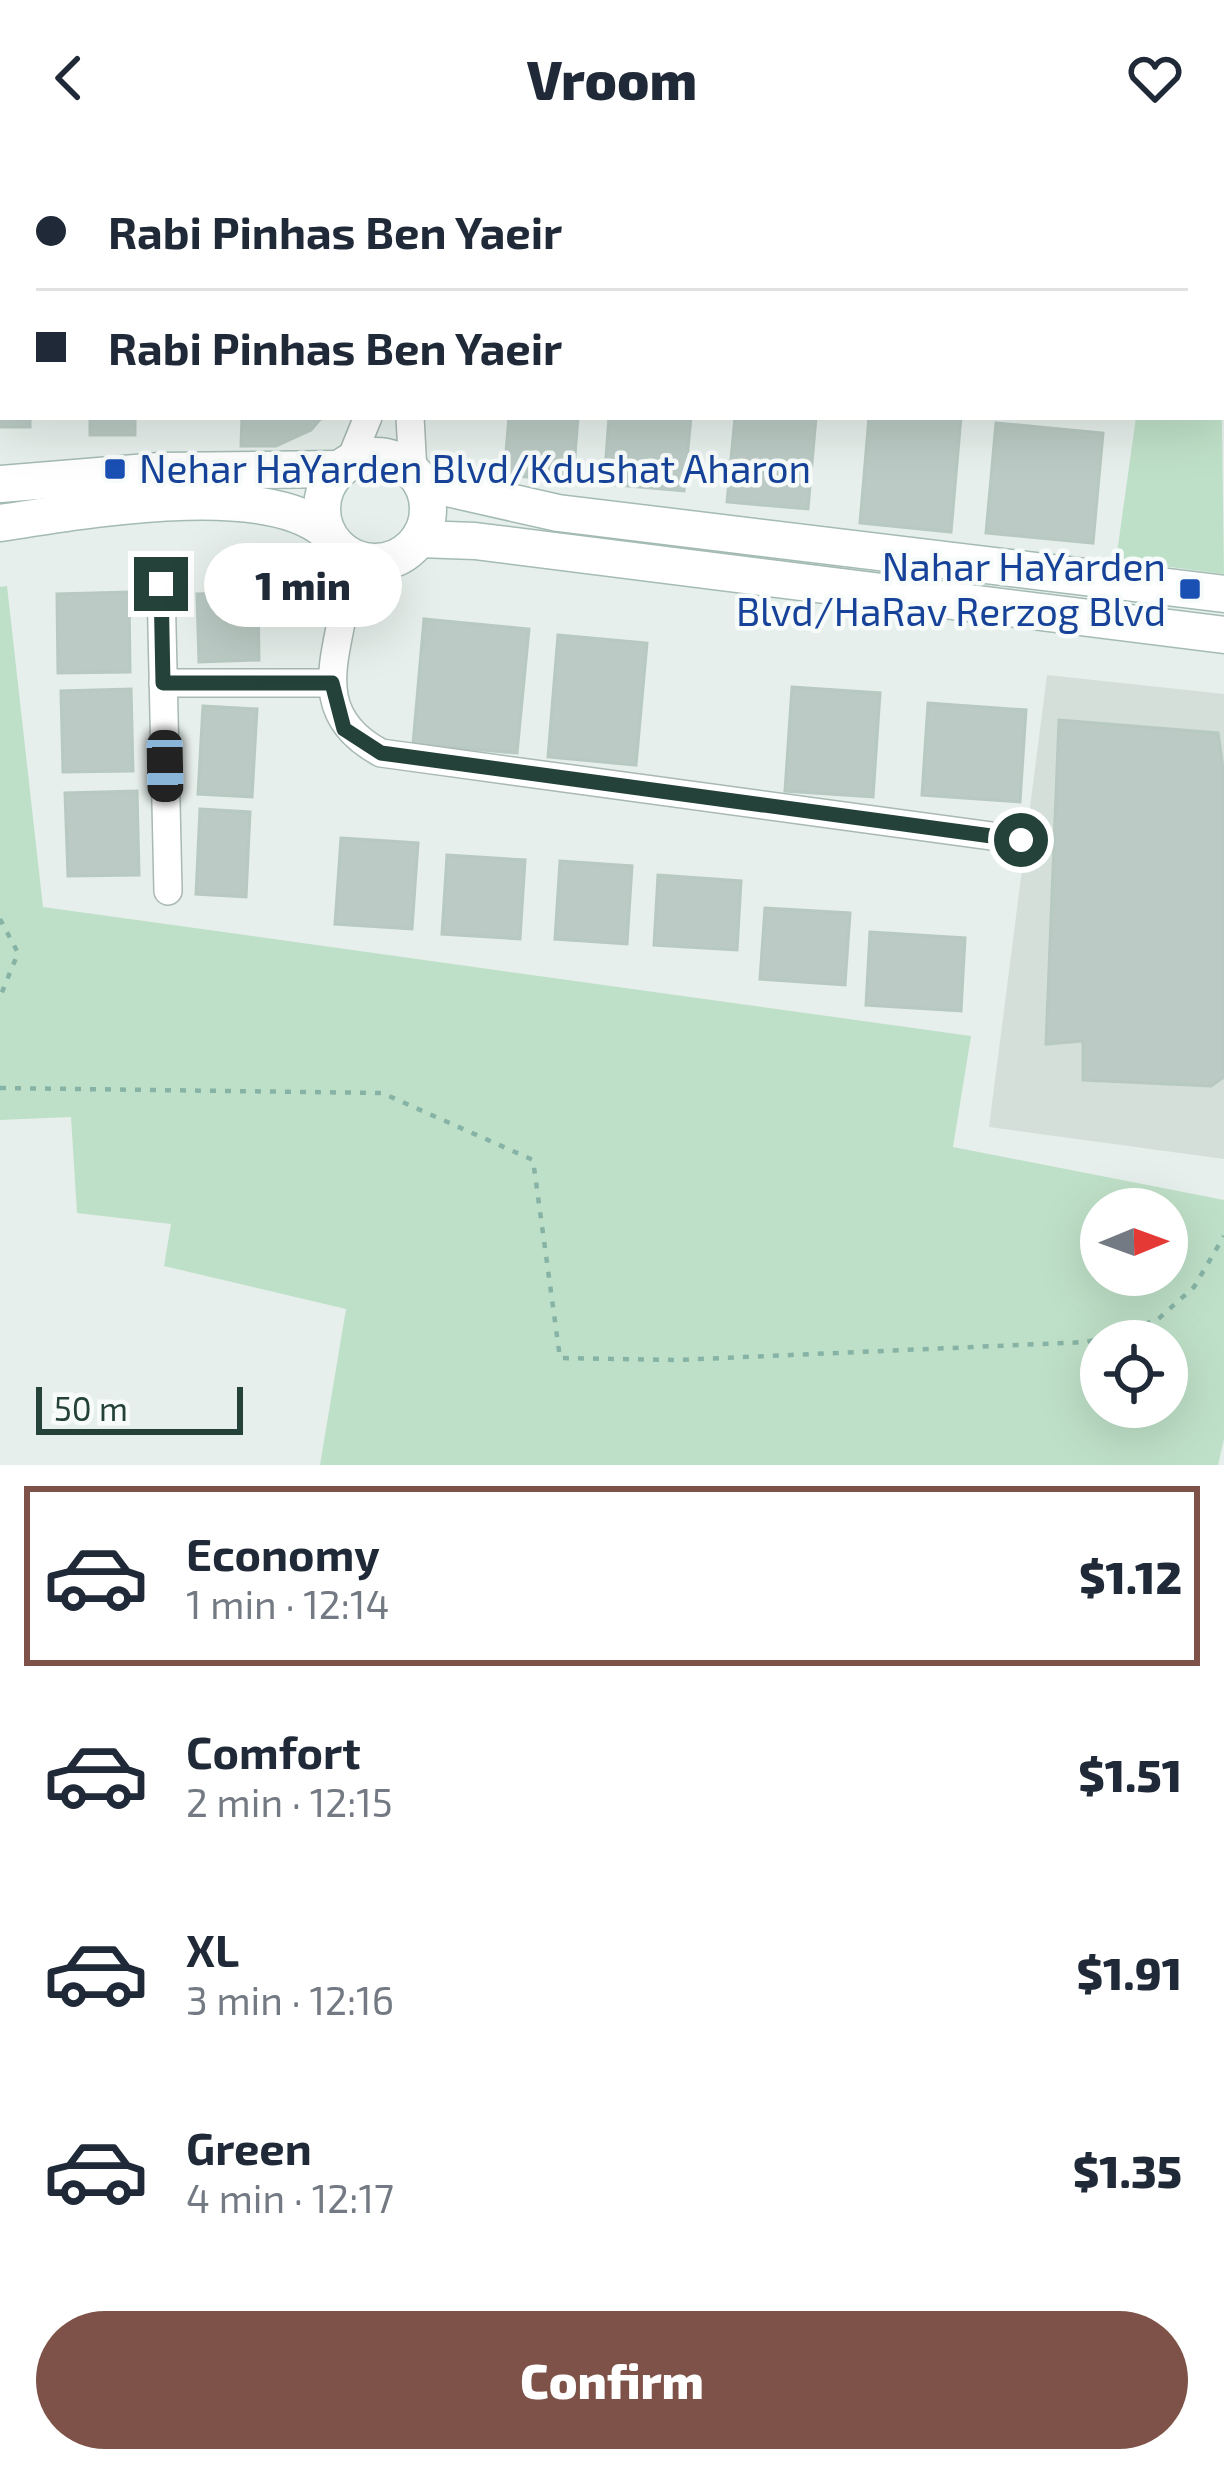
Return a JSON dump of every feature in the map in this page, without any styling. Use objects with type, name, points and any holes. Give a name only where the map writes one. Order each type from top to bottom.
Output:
[{"type":"main road","points":[[0,484],[160,471],[344,465],[377,455],[417,477],[558,513],[1224,594]]},
{"type":"main road","points":[[337,543],[322,499],[344,465]]},
{"type":"main road","points":[[417,477],[428,511],[419,539]]},
{"type":"main road","points":[[0,523],[249,501],[300,512],[337,543],[384,561],[419,539],[475,541],[1224,635]]},
{"type":"street","points":[[344,465],[366,420]]},
{"type":"street","points":[[410,420],[417,477]]},
{"type":"street","points":[[337,543],[341,619],[332,683],[344,729],[381,753],[1021,840]]},
{"type":"street","points":[[341,619],[384,561]]},
{"type":"street","points":[[161,584],[168,891]]},
{"type":"street","points":[[163,683],[332,683]]},
{"type":"path","points":[[0,919],[18,953],[0,997]]},
{"type":"path","points":[[0,1088],[382,1094],[533,1160],[560,1358],[677,1360],[1087,1342],[1156,1320],[1194,1288],[1224,1236]]},
{"type":"shaded area","points":[[1047,675],[1224,694],[1224,1159],[989,1127]]},
{"type":"green space","points":[[1136,420],[1222,420],[1224,574],[1116,560]]},
{"type":"green space","points":[[7,586],[43,907],[971,1036],[953,1147],[1163,1188],[1080,1188],[1080,1296],[1188,1296],[1188,1193],[1224,1200],[1224,1439],[1218,1465],[320,1465],[346,1309],[164,1266],[171,1224],[77,1213],[71,1117],[0,1120],[0,587]]},
{"type":"building","points":[[0,420],[30,420],[30,427],[0,427]]},
{"type":"building","points":[[90,420],[135,420],[135,435],[90,435]]},
{"type":"building","points":[[242,420],[319,420],[311,430],[276,446],[241,446]]},
{"type":"building","points":[[509,420],[578,420],[573,481],[504,475]]},
{"type":"building","points":[[609,420],[691,420],[684,491],[604,484]]},
{"type":"building","points":[[735,420],[816,420],[808,509],[727,502]]},
{"type":"building","points":[[869,420],[961,420],[951,532],[860,523]]},
{"type":"building","points":[[996,423],[1103,433],[1093,543],[986,533]]},
{"type":"building","points":[[129,592],[130,672],[58,673],[57,594]]},
{"type":"building","points":[[258,592],[259,660],[199,662],[197,594]]},
{"type":"building","points":[[424,619],[529,629],[517,753],[413,744]]},
{"type":"building","points":[[558,635],[647,643],[636,765],[548,757]]},
{"type":"building","points":[[792,687],[880,693],[873,797],[785,791]]},
{"type":"building","points":[[131,689],[133,771],[63,772],[61,691]]},
{"type":"building","points":[[928,703],[1026,710],[1020,802],[922,795]]},
{"type":"building","points":[[203,706],[257,709],[252,797],[198,794]]},
{"type":"building","points":[[1059,720],[1218,733],[1224,775],[1224,1077],[1211,1086],[1083,1080],[1083,1041],[1046,1044]]},
{"type":"building","points":[[137,791],[139,875],[68,876],[65,793]]},
{"type":"building","points":[[200,809],[250,812],[246,897],[196,894]]},
{"type":"building","points":[[341,838],[418,843],[412,929],[335,924]]},
{"type":"building","points":[[447,855],[525,860],[520,939],[442,934]]},
{"type":"building","points":[[560,861],[632,866],[627,944],[555,939]]},
{"type":"building","points":[[658,875],[741,881],[737,950],[654,945]]},
{"type":"building","points":[[765,908],[850,913],[845,985],[760,979]]},
{"type":"building","points":[[870,932],[965,938],[961,1011],[866,1005]]},
{"type":"place","name":"Nehar HaYarden Blvd/Kdushat Aharon","points":[[115,469]]},
{"type":"place","name":"Nahar HaYarden Blvd/HaRav Rerzog Blvd","points":[[1190,589]]},
{"type":"route","points":[[161,584],[163,683],[332,683],[344,729],[381,753],[424,763],[1021,840]]}]
